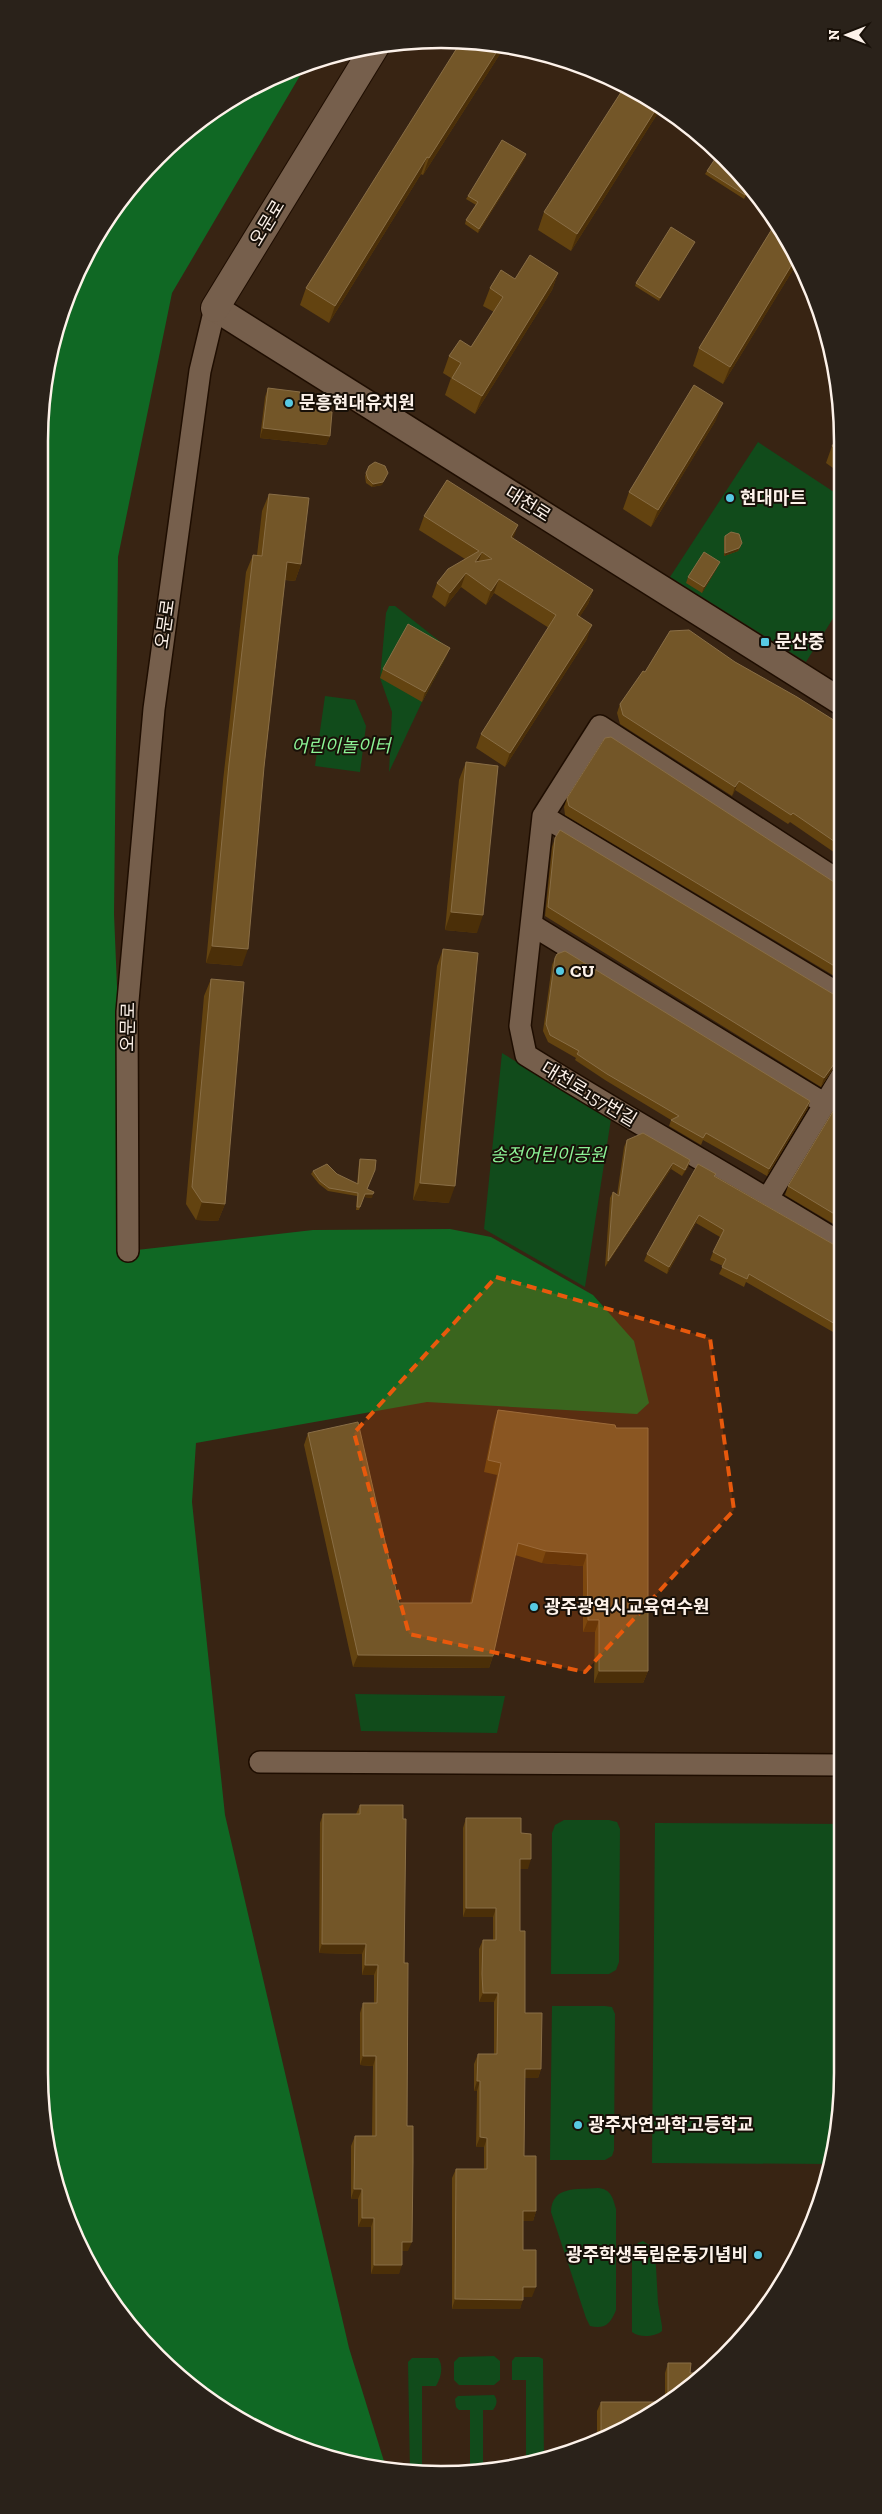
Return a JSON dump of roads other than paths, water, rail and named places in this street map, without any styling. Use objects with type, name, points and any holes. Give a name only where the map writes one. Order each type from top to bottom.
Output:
[{"type":"main road","name":"오문로","points":[[215,308],[370,54]]},
{"type":"street","name":"대천로","points":[[215,308],[834,697]]},
{"type":"street","name":"오문로","points":[[128,1251],[127,1012],[154,709],[200,371],[215,308]]},
{"type":"street","name":"대천로157번길","points":[[834,878],[600,726],[543,816],[520,1026],[526,1056],[620,1114],[768,1198],[834,1239]]},
{"type":"street","points":[[543,816],[834,990]]},
{"type":"street","points":[[532,925],[825,1104]]},
{"type":"street","points":[[768,1198],[834,1089]]},
{"type":"street","points":[[260,1762],[834,1765]]},
{"type":"place","name":"문흥현대유치원","points":[[289,403]]},
{"type":"place","name":"현대마트","points":[[730,498]]},
{"type":"place","name":"문산중","points":[[765,642]]},
{"type":"place","name":"CU","points":[[560,971]]},
{"type":"place","name":"광주광역시교육연수원","points":[[534,1607]]},
{"type":"place","name":"광주자연과학고등학교","points":[[578,2125]]},
{"type":"place","name":"광주학생독립운동기념비","points":[[758,2255]]},
{"type":"park label","name":"어린이놀이터","points":[[341,746]]},
{"type":"park label","name":"송정어린이공원","points":[[548,1155]]}]
